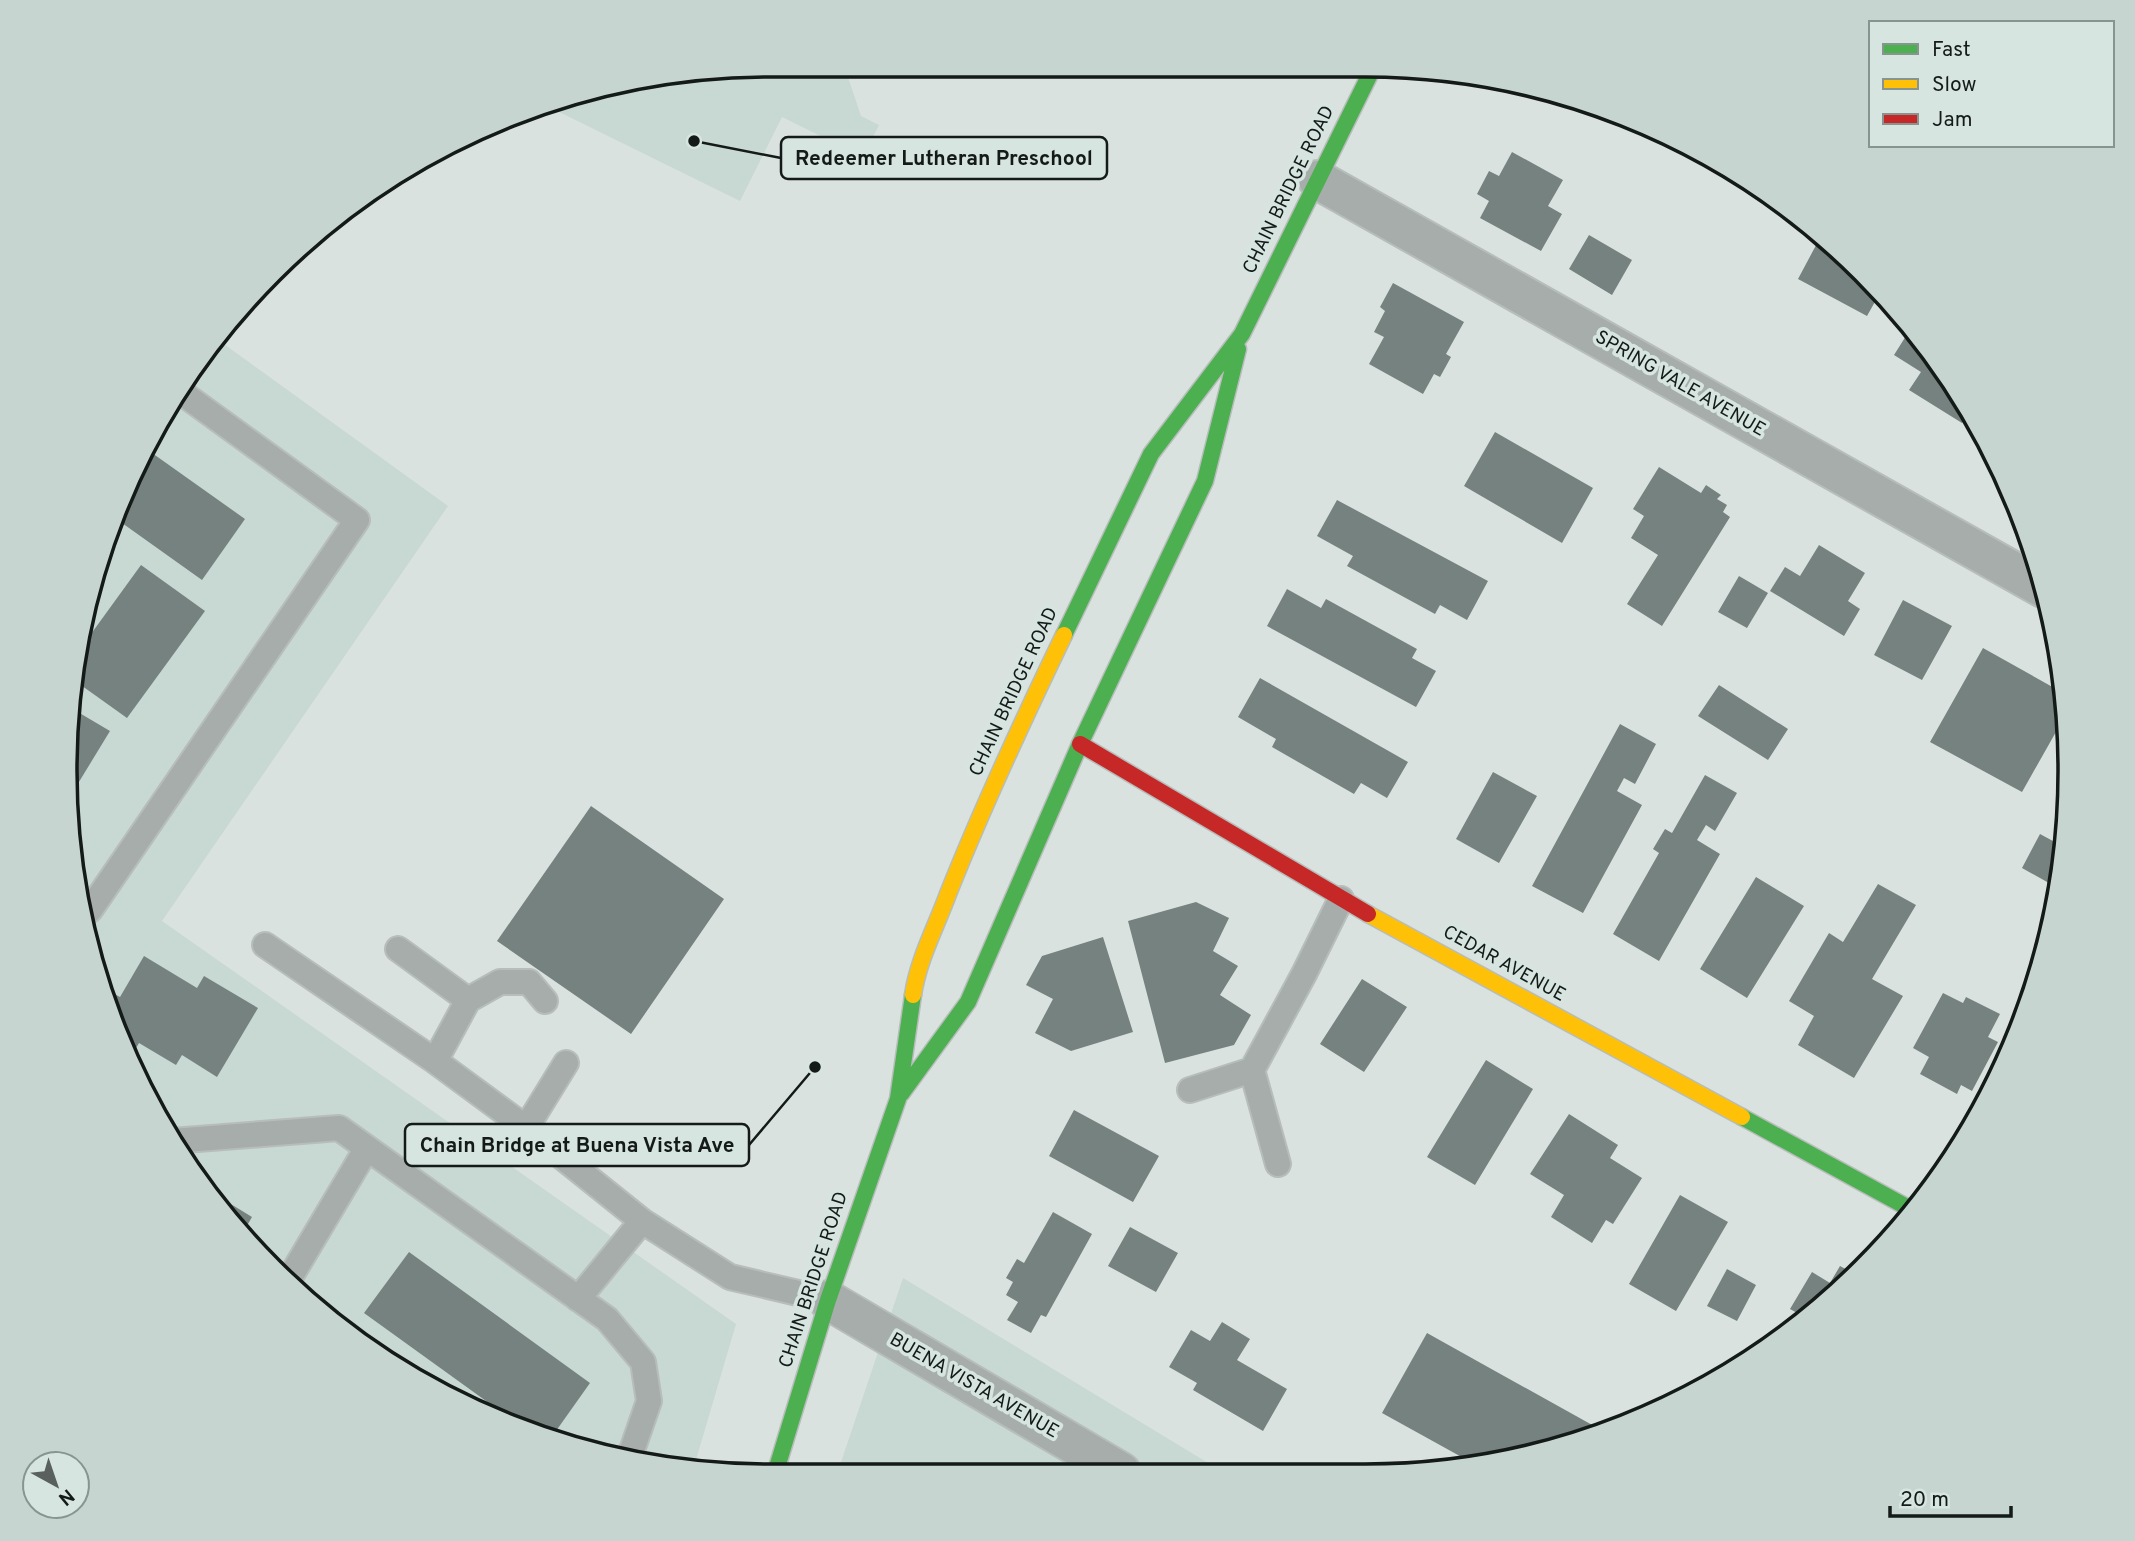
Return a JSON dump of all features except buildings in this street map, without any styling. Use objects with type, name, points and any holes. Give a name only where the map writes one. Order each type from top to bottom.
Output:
[{"type":"main road","name":"CHAIN BRIDGE ROAD","points":[[778,1464],[828,1300],[898,1099],[916,977],[1013,740],[1151,454],[1242,334],[1369,77]]},
{"type":"main road","name":"CHAIN BRIDGE ROAD","points":[[898,1099],[968,1002],[1080,744],[1205,481],[1242,334]]},
{"type":"main road","name":"CEDAR AVENUE","points":[[1080,744],[1341,899],[1904,1206]]},
{"type":"street","name":"SPRING VALE AVENUE","points":[[1318,180],[2031,581]]},
{"type":"street","name":"BUENA VISTA AVENUE","points":[[828,1300],[1107,1464]]},
{"type":"lane","points":[[91,909],[357,520],[187,397]]},
{"type":"lane","points":[[1190,1090],[1252,1070],[1341,899]]},
{"type":"lane","points":[[265,945],[435,1061],[526,1128],[642,1221],[730,1277],[828,1300]]},
{"type":"lane","points":[[398,949],[468,1000]]},
{"type":"lane","points":[[435,1061],[468,1000],[500,982],[529,982],[545,1001]]},
{"type":"lane","points":[[526,1128],[566,1063]]},
{"type":"lane","points":[[1252,1070],[1278,1164]]},
{"type":"lane","points":[[184,1140],[339,1128],[368,1148],[607,1319],[643,1362],[649,1401],[632,1450]]},
{"type":"lane","points":[[293,1273],[368,1148]]},
{"type":"lane","points":[[578,1299],[642,1221]]},
{"type":"shaded area","points":[[848,77],[861,116],[879,125],[863,157],[782,117],[740,201],[557,111],[635,90],[680,83],[725,78]]},
{"type":"shaded area","points":[[224,344],[448,506],[162,921],[736,1324],[696,1460],[635,1451],[591,1440],[505,1411],[424,1371],[385,1347],[313,1292],[249,1228],[220,1193],[170,1117],[149,1077],[114,993],[90,906],[78,816],[78,725],[90,635],[114,548],[130,505],[170,424]]},
{"type":"shaded area","points":[[903,1278],[1210,1464],[840,1464]]},
{"type":"traffic: fast","points":[[1064,635],[1151,454],[1242,334],[1369,77]]},
{"type":"traffic: fast","points":[[901,1094],[968,1002],[1080,744],[1205,481],[1238,349]]},
{"type":"traffic: fast","points":[[778,1464],[828,1300],[898,1099],[913,995]]},
{"type":"traffic: fast","points":[[1742,1117],[1904,1206]]},
{"type":"traffic: slow","points":[[913,995],[923,956],[961,861],[1064,635]]},
{"type":"traffic: slow","points":[[1368,914],[1742,1117]]},
{"type":"traffic: jam","points":[[1080,744],[1368,914]]},
{"type":"place","name":"Redeemer Lutheran Preschool","points":[[694,141]]},
{"type":"place","name":"Chain Bridge at Buena Vista Ave","points":[[815,1067]]}]
